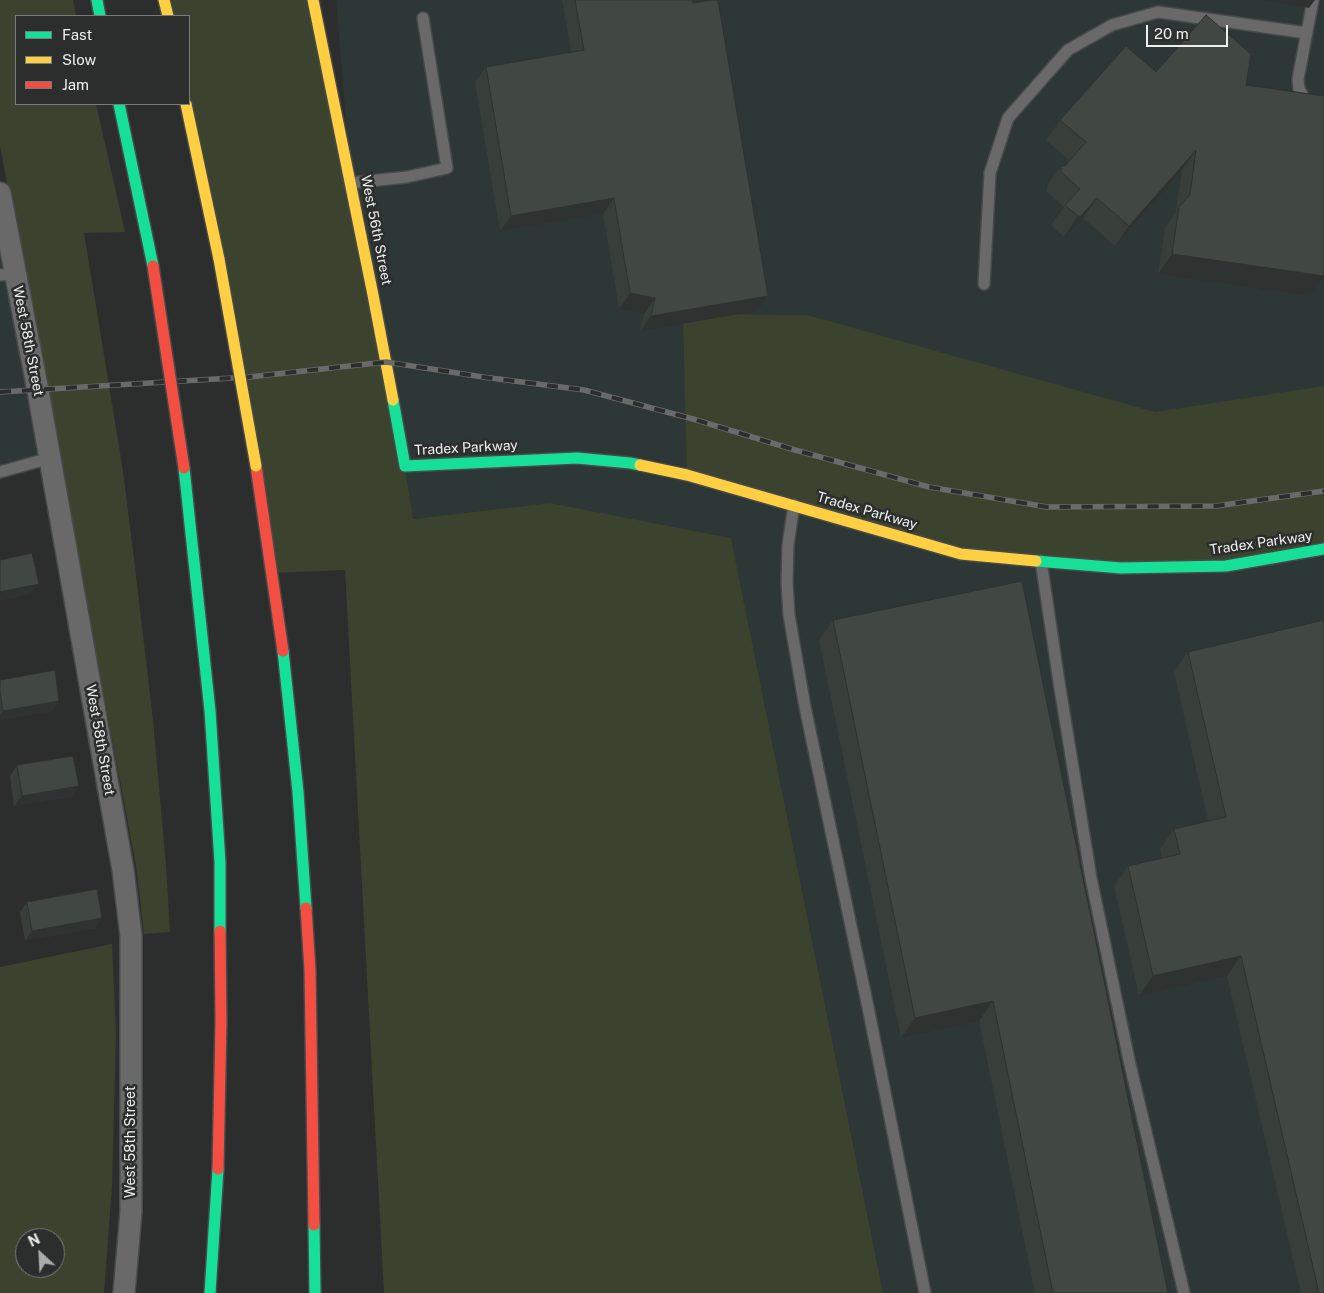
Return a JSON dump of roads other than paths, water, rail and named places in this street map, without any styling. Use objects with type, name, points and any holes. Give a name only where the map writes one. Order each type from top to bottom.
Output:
[{"type":"main road","points":[[97,0],[100,15]]},
{"type":"main road","points":[[164,0],[168,15]]},
{"type":"main road","name":"West 56th Street","points":[[313,0],[351,183],[405,466]]},
{"type":"main road","points":[[119,105],[153,266],[184,468],[210,712],[220,862],[221,1021],[218,1162],[210,1293]]},
{"type":"main road","points":[[186,105],[219,259],[256,466],[282,642],[298,792],[310,970],[315,1293]]},
{"type":"main road","name":"Tradex Parkway","points":[[405,466],[577,458],[630,463],[687,475],[961,554],[1121,568],[1226,566],[1324,549]]},
{"type":"street","name":"West 58th Street","points":[[0,193],[8,275],[50,458],[123,870],[131,936],[130,1212],[124,1293]]},
{"type":"lane","points":[[1313,0],[1298,79],[1299,89],[1304,100],[1314,106],[1324,108]]},
{"type":"lane","points":[[984,284],[990,174],[1008,118],[1068,50],[1112,25],[1158,12],[1307,33]]},
{"type":"lane","points":[[351,183],[407,178],[447,168],[422,18]]},
{"type":"lane","points":[[0,472],[50,458]]},
{"type":"lane","points":[[794,505],[788,545],[787,582],[789,615],[802,689],[925,1293]]},
{"type":"lane","points":[[1041,561],[1058,682],[1091,878],[1130,1060],[1184,1293]]},
{"type":"railway","points":[[0,392],[249,377],[386,362],[584,390],[693,419],[795,450],[929,487],[1047,507],[1216,506],[1324,491]]}]
